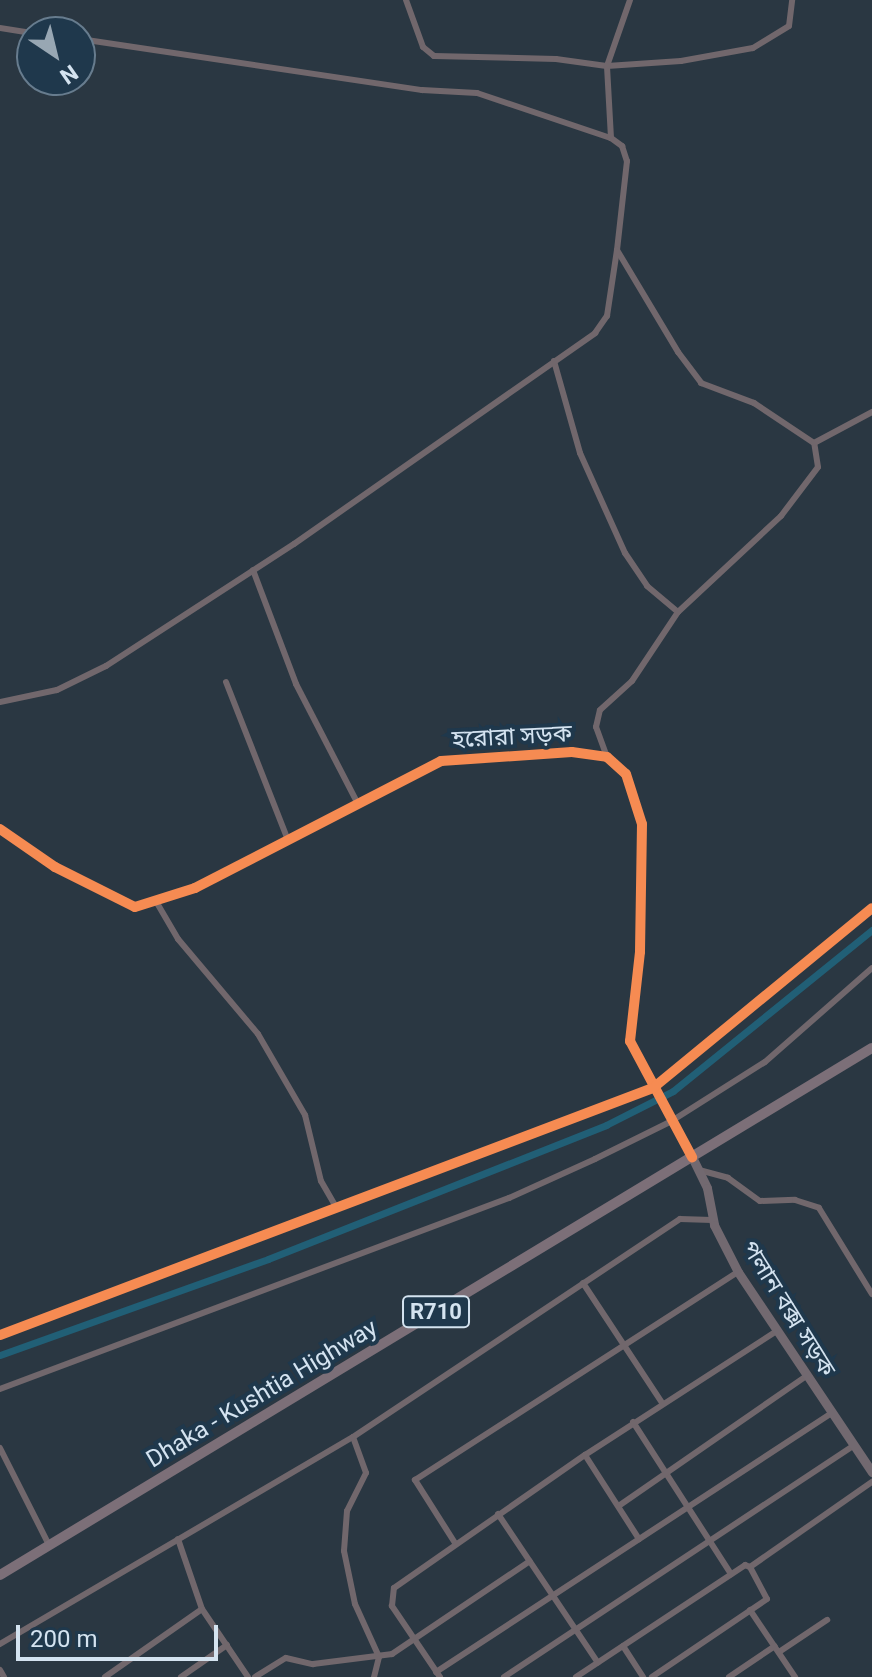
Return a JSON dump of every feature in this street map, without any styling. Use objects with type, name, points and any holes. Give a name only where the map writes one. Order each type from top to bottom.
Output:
[{"type":"main road","name":"Dhaka - Kushtia Highway","points":[[0,1575],[872,1048]]},
{"type":"main road","name":"পলান বক্স সড়ক","points":[[692,1157],[699,1170],[712,1220],[738,1272],[775,1332],[872,1472]]},
{"type":"street","points":[[611,138],[607,66],[630,0]]},
{"type":"street","points":[[404,1],[423,47],[434,56],[556,59],[607,66],[681,61],[753,48],[789,26],[792,0]]},
{"type":"street","points":[[0,702],[79,681],[253,570],[602,327],[617,250],[627,161],[622,146],[611,138],[477,93],[422,90],[96,41]]},
{"type":"street","points":[[607,757],[596,716],[653,655],[678,612],[781,516],[818,467],[814,443],[754,403],[701,383],[617,250]]},
{"type":"street","points":[[554,361],[577,445],[625,553],[647,586],[678,612]]},
{"type":"street","points":[[814,443],[872,412]]},
{"type":"street","points":[[253,570],[296,684],[357,802]]},
{"type":"street","points":[[226,682],[288,840]]},
{"type":"street","name":"হরোরা সড়ক","points":[[1,828],[55,867],[126,906],[157,903],[288,840],[420,769],[460,757],[572,752],[607,757],[626,774],[642,824],[640,952],[630,1041],[670,1122],[692,1157]]},
{"type":"street","points":[[157,903],[178,939],[258,1034],[305,1115],[318,1173],[335,1205]]},
{"type":"street","points":[[0,1335],[335,1205],[653,1088],[872,908]]},
{"type":"street","points":[[0,1389],[509,1198],[670,1122],[765,1062],[872,968]]},
{"type":"street","points":[[699,1170],[728,1178],[760,1201],[795,1200],[819,1208],[872,1294]]},
{"type":"street","points":[[0,1644],[353,1437],[684,1216],[712,1220]]},
{"type":"street","points":[[455,1543],[415,1480],[738,1272]]},
{"type":"street","points":[[583,1283],[662,1403]]},
{"type":"street","points":[[775,1332],[633,1422],[455,1543],[392,1592],[392,1606],[438,1674],[553,1595],[831,1414]]},
{"type":"street","points":[[620,1505],[806,1376]]},
{"type":"street","points":[[633,1422],[731,1574]]},
{"type":"street","points":[[353,1437],[366,1473],[347,1511],[344,1551],[355,1604],[379,1657],[374,1677]]},
{"type":"street","points":[[504,1677],[853,1446]]},
{"type":"street","points":[[0,1448],[50,1545]]},
{"type":"street","points":[[585,1455],[620,1505],[639,1539]]},
{"type":"street","points":[[576,1677],[731,1574],[750,1567],[872,1482]]},
{"type":"street","points":[[498,1514],[598,1663]]},
{"type":"street","points":[[178,1539],[202,1609],[248,1677]]},
{"type":"street","points":[[255,1677],[286,1658],[313,1664],[379,1657],[415,1640],[530,1561]]},
{"type":"street","points":[[652,1677],[769,1596],[750,1567]]},
{"type":"street","points":[[105,1677],[202,1609]]},
{"type":"street","points":[[750,1610],[795,1677]]},
{"type":"street","points":[[729,1677],[827,1620]]},
{"type":"street","points":[[181,1677],[227,1645]]},
{"type":"street","points":[[623,1646],[643,1677]]},
{"type":"street","points":[[0,1670],[4,1677]]},
{"type":"waterway","points":[[0,1355],[268,1259],[606,1125],[673,1091],[872,930]]},
{"type":"cycle path","points":[[0,829],[55,867],[135,907],[195,888],[441,761],[572,752],[607,757],[626,774],[642,824],[640,952],[630,1041],[692,1157]]},
{"type":"cycle path","points":[[0,1335],[653,1088],[872,908]]}]
